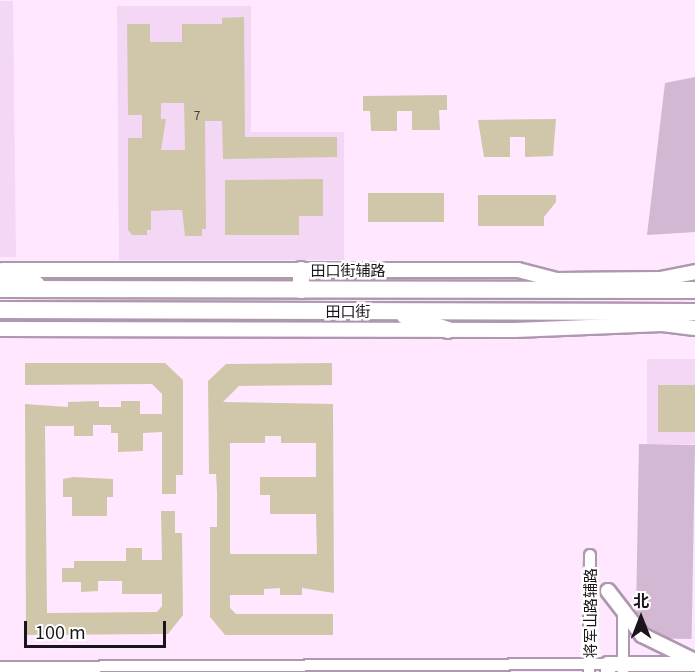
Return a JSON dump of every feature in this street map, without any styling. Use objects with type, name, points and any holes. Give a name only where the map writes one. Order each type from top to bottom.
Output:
[{"type":"main road","points":[[301,270],[301,290]]},
{"type":"main road","points":[[0,272],[54,289]]},
{"type":"main road","name":"田口街","points":[[0,289],[695,291]]},
{"type":"main road","name":"田口街","points":[[0,310],[695,312]]},
{"type":"main road","points":[[390,311],[448,330]]},
{"type":"street","name":"田口街辅路","points":[[0,272],[518,270],[557,280],[660,279],[695,272]]},
{"type":"street","points":[[0,328],[448,330],[586,325],[695,328]]},
{"type":"street","name":"将军山路辅路","points":[[589,668],[590,555]]},
{"type":"street","points":[[608,591],[623,614],[642,635],[695,664]]},
{"type":"street","points":[[623,614],[623,668]]},
{"type":"street","points":[[0,667],[623,668],[695,664]]},
{"type":"street","points":[[686,672],[695,664]]},
{"type":"shaded area","points":[[0,1],[13,1],[16,257],[0,257]]},
{"type":"shaded area","points":[[117,6],[251,6],[251,132],[344,132],[344,260],[119,260]]},
{"type":"shaded area","points":[[695,77],[695,232],[647,235],[665,83]]},
{"type":"shaded area","points":[[647,359],[695,359],[695,444],[647,444]]},
{"type":"shaded area","points":[[639,444],[695,445],[692,639],[636,638]]},
{"type":"building","points":[[244,17],[245,137],[337,137],[337,157],[223,159],[222,121],[205,121],[206,229],[202,229],[202,236],[185,236],[182,210],[151,211],[151,230],[147,230],[147,235],[132,235],[128,230],[128,138],[142,138],[142,115],[128,115],[127,24],[150,24],[150,42],[182,42],[182,24],[222,24],[222,18]],"holes":[[[161,103],[184,103],[185,150],[161,150],[166,119],[161,119]]]},
{"type":"building","points":[[447,95],[447,110],[439,110],[440,130],[412,130],[412,111],[397,111],[397,131],[371,131],[370,111],[363,111],[363,96]]},
{"type":"building","points":[[556,119],[553,156],[525,157],[525,137],[510,137],[510,157],[484,157],[478,120]]},
{"type":"building","points":[[323,179],[323,216],[299,216],[299,235],[225,235],[225,180]]},
{"type":"building","points":[[368,193],[444,193],[444,222],[368,222]]},
{"type":"building","points":[[478,195],[556,195],[556,202],[544,217],[544,226],[478,226]]},
{"type":"building","points":[[25,363],[165,363],[183,380],[183,475],[176,475],[176,494],[162,494],[162,432],[143,433],[143,451],[118,452],[118,433],[111,433],[111,425],[93,425],[93,436],[74,436],[74,426],[45,426],[47,613],[157,612],[162,606],[162,594],[122,594],[122,581],[98,581],[98,591],[81,592],[81,582],[62,582],[62,568],[74,568],[74,561],[126,561],[126,548],[142,548],[142,560],[162,560],[161,511],[175,511],[175,533],[182,533],[183,615],[168,634],[26,635],[25,404],[68,407],[68,402],[99,401],[99,407],[121,407],[121,401],[140,401],[140,414],[162,414],[162,394],[152,384],[25,385]]},
{"type":"building","points":[[332,363],[332,385],[239,386],[223,402],[333,404],[334,593],[302,588],[302,595],[280,595],[280,588],[264,589],[264,595],[230,595],[230,608],[236,614],[333,614],[333,635],[225,635],[210,617],[210,527],[217,527],[217,493],[216,474],[209,474],[208,381],[226,364]],"holes":[[[265,436],[281,436],[281,443],[316,443],[316,477],[260,477],[260,495],[270,495],[270,514],[316,514],[317,554],[230,554],[230,443],[265,443]]]},
{"type":"building","points":[[658,385],[695,385],[695,432],[658,432]]},
{"type":"building","points":[[73,477],[113,479],[113,497],[107,497],[107,516],[72,516],[72,497],[63,497],[63,479]]}]
